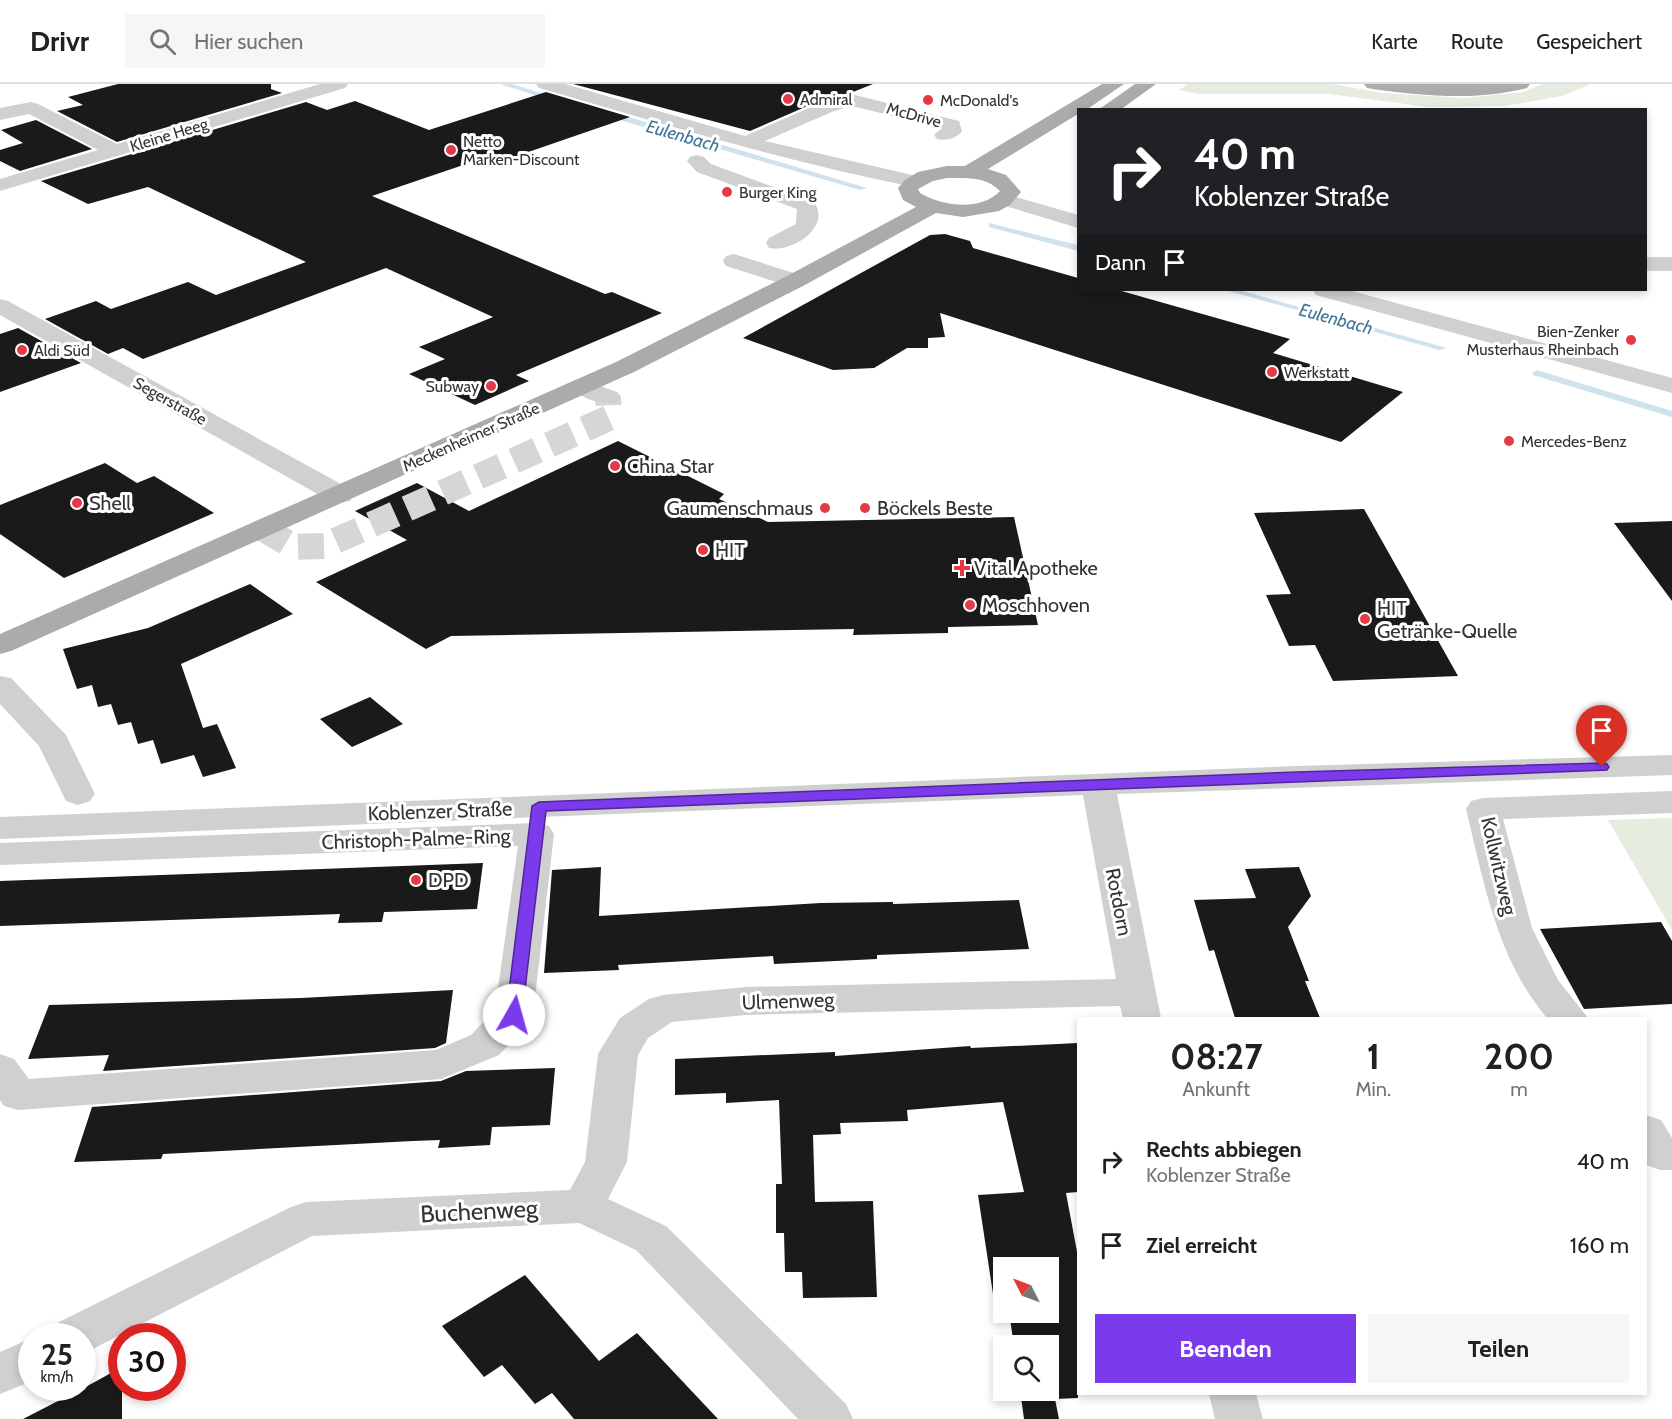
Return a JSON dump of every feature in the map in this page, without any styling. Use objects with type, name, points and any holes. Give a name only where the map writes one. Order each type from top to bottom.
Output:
[{"type":"main road","points":[[969,172],[1115,84]]},
{"type":"main road","points":[[1110,108],[1147,84]]},
{"type":"main road","points":[[1373,84],[1456,92],[1521,84]]},
{"type":"main road","points":[[1048,147],[1077,129]]},
{"type":"main road","points":[[1000,180],[1018,166]]},
{"type":"main road","points":[[969,172],[1000,180],[1007,184],[1011,192],[1006,200],[975,209],[932,207],[910,196],[908,188],[914,181],[939,173],[969,172]]},
{"type":"main road","name":"Meckenheimer Straße","points":[[0,645],[584,387],[795,281],[932,207]]},
{"type":"street","name":"Kleine Heeg","points":[[0,185],[339,84]]},
{"type":"street","points":[[545,84],[757,144],[858,170],[914,181]]},
{"type":"street","name":"McDrive","points":[[825,115],[842,101],[860,101],[952,125],[952,131],[944,135]]},
{"type":"street","points":[[0,114],[31,108],[116,151]]},
{"type":"street","points":[[757,144],[790,124],[847,109]]},
{"type":"street","points":[[757,144],[815,124],[825,115]]},
{"type":"street","points":[[790,124],[825,115]]},
{"type":"street","points":[[697,161],[704,168],[807,206],[810,221],[806,227],[777,243]]},
{"type":"street","points":[[1006,200],[1077,222]]},
{"type":"street","points":[[734,261],[795,281]]},
{"type":"street","points":[[1647,264],[1672,264]]},
{"type":"street","points":[[1327,291],[1672,386]]},
{"type":"street","name":"Segerstraße","points":[[0,306],[340,495]]},
{"type":"street","points":[[584,387],[608,397]]},
{"type":"street","points":[[0,685],[54,742],[78,794]]},
{"type":"street","name":"Koblenzer Straße","points":[[0,828],[538,820],[1098,785],[1297,776],[1672,765]]},
{"type":"street","name":"Rotdorn","points":[[1098,785],[1139,1005]]},
{"type":"street","name":"Kollwitzweg","points":[[1568,1017],[1542,987],[1514,928],[1483,809],[1672,802]]},
{"type":"street","name":"Christoph-Palme-Ring","points":[[0,854],[538,820],[514,1015],[485,1046],[441,1064],[18,1095],[0,1069]]},
{"type":"street","name":"Ulmenweg","points":[[583,1206],[606,1162],[618,1054],[634,1028],[663,1009],[746,1001],[1139,1005]]},
{"type":"street","points":[[1647,1133],[1660,1154],[1672,1154]]},
{"type":"street","name":"Buchenweg","points":[[96,1325],[306,1219],[583,1206],[651,1238],[829,1419]]},
{"type":"street","points":[[0,1374],[18,1366]]},
{"type":"street","points":[[1233,1395],[1239,1419]]},
{"type":"shaded area","points":[[1188,84],[1333,84],[1382,93],[1464,98],[1523,92],[1542,84],[1591,84],[1562,96],[1505,106],[1430,107],[1329,94],[1198,94],[1179,90]]},
{"type":"shaded area","points":[[1672,818],[1672,930],[1608,820]]},
{"type":"building","points":[[118,84],[271,84],[271,89],[282,93],[117,142],[57,111],[83,105],[68,97]]},
{"type":"building","points":[[573,84],[873,84],[819,101],[750,131]]},
{"type":"building","points":[[546,92],[630,117],[488,166],[475,161],[372,196],[605,294],[612,292],[662,313],[516,375],[529,381],[475,405],[409,374],[445,359],[419,347],[493,317],[386,268],[143,359],[123,348],[108,354],[45,319],[96,301],[111,309],[188,282],[216,295],[306,262],[148,187],[88,204],[41,181],[306,102],[327,110],[355,101],[429,130]]},
{"type":"building","points":[[36,120],[92,149],[20,171],[0,161],[0,150],[23,143],[1,130]]},
{"type":"building","points":[[945,234],[970,241],[973,248],[1077,278],[1077,291],[1122,291],[1290,339],[1273,353],[1403,392],[1341,442],[940,313],[945,337],[928,338],[928,348],[907,348],[874,368],[833,370],[743,338],[930,235]]},
{"type":"building","name":"Aldi Süd","points":[[18,328],[81,363],[0,392],[0,334]]},
{"type":"building","name":"HIT","points":[[618,441],[724,494],[719,499],[768,522],[1014,517],[1038,625],[948,627],[948,633],[853,635],[854,629],[451,636],[426,649],[316,582],[407,540],[355,511],[417,483],[469,511]]},
{"type":"building","points":[[105,463],[137,483],[154,476],[214,513],[64,578],[0,534],[0,505]]},
{"type":"building","name":"HIT Getränke-Quelle","points":[[1364,509],[1458,676],[1333,681],[1315,645],[1289,646],[1266,595],[1291,594],[1254,513]]},
{"type":"building","points":[[1672,521],[1672,601],[1614,523]]},
{"type":"building","points":[[250,584],[293,614],[181,664],[203,728],[217,724],[236,768],[203,777],[194,755],[161,764],[153,740],[138,744],[131,722],[118,725],[111,704],[98,707],[92,685],[77,689],[63,649],[148,628]]},
{"type":"building","points":[[370,697],[403,724],[352,747],[320,719]]},
{"type":"building","points":[[483,863],[477,909],[384,912],[382,922],[338,923],[340,914],[0,926],[0,881]]},
{"type":"building","points":[[601,867],[599,916],[821,903],[893,902],[893,904],[1019,900],[1029,949],[877,955],[877,959],[774,964],[773,956],[618,965],[619,970],[544,973],[552,870]]},
{"type":"building","points":[[1299,867],[1311,896],[1288,927],[1309,981],[1305,981],[1320,1017],[1235,1017],[1214,950],[1209,951],[1194,900],[1256,898],[1245,869]]},
{"type":"building","points":[[1661,922],[1672,941],[1672,1004],[1584,1009],[1540,929]]},
{"type":"building","points":[[453,990],[446,1043],[435,1048],[103,1071],[109,1055],[28,1059],[49,1005],[301,998]]},
{"type":"building","points":[[1077,1043],[1077,1192],[1066,1193],[1077,1252],[1078,1398],[1059,1399],[1059,1335],[1012,1335],[1011,1323],[1059,1323],[1059,1257],[993,1257],[993,1294],[978,1195],[1024,1192],[1003,1102],[907,1110],[908,1121],[840,1123],[841,1134],[813,1135],[815,1202],[873,1201],[877,1297],[803,1298],[802,1272],[785,1272],[784,1233],[776,1233],[776,1184],[782,1184],[779,1100],[726,1103],[726,1093],[675,1095],[675,1059],[835,1052],[835,1056],[970,1046],[971,1048]]},
{"type":"building","points":[[555,1068],[550,1125],[492,1127],[490,1145],[438,1148],[440,1140],[413,1141],[163,1154],[161,1159],[74,1162],[92,1107],[441,1081],[466,1071]]},
{"type":"building","points":[[525,1275],[599,1361],[637,1333],[718,1419],[574,1419],[552,1393],[535,1404],[502,1365],[484,1377],[442,1326]]},
{"type":"building","points":[[108,1375],[108,1401],[122,1401],[122,1419],[23,1419],[58,1401],[96,1401],[96,1381]]},
{"type":"building","points":[[1022,1401],[1055,1401],[1059,1419],[1024,1419]]},
{"type":"waterway","name":"Eulenbach","points":[[504,84],[556,99]]},
{"type":"waterway","name":"Eulenbach","points":[[609,114],[863,188]]},
{"type":"waterway","name":"Eulenbach","points":[[992,225],[1077,248]]},
{"type":"waterway","name":"Eulenbach","points":[[1234,291],[1442,348]]},
{"type":"waterway","name":"Eulenbach","points":[[1537,373],[1672,414]]},
{"type":"tunnel","points":[[264,529],[294,547],[324,546],[609,418],[608,397]]},
{"type":"place","name":"Admiral","points":[[788,99]]},
{"type":"place","name":"McDonald's","points":[[928,100]]},
{"type":"place","name":"Netto Marken-Discount","points":[[451,150]]},
{"type":"place","name":"Burger King","points":[[727,192]]},
{"type":"place","name":"Bien-Zenker Musterhaus Rheinbach","points":[[1631,340]]},
{"type":"place","name":"Aldi Süd","points":[[22,350]]},
{"type":"place","name":"Werkstatt","points":[[1272,372]]},
{"type":"place","name":"Subway","points":[[491,386]]},
{"type":"place","name":"Mercedes-Benz","points":[[1509,441]]},
{"type":"place","name":"China Star","points":[[615,466]]},
{"type":"place","name":"Shell","points":[[77,503]]},
{"type":"place","name":"Gaumenschmaus","points":[[825,508]]},
{"type":"place","name":"Böckels Beste","points":[[865,508]]},
{"type":"place","name":"HIT","points":[[703,550]]},
{"type":"place","name":"Vital Apotheke","points":[[962,568]]},
{"type":"place","name":"Moschhoven","points":[[970,605]]},
{"type":"place","name":"HIT Getränke-Quelle","points":[[1365,619]]},
{"type":"place","name":"DPD","points":[[416,880]]},
{"type":"route","points":[[514,1015],[539,806],[1297,776],[1602,767]]}]
